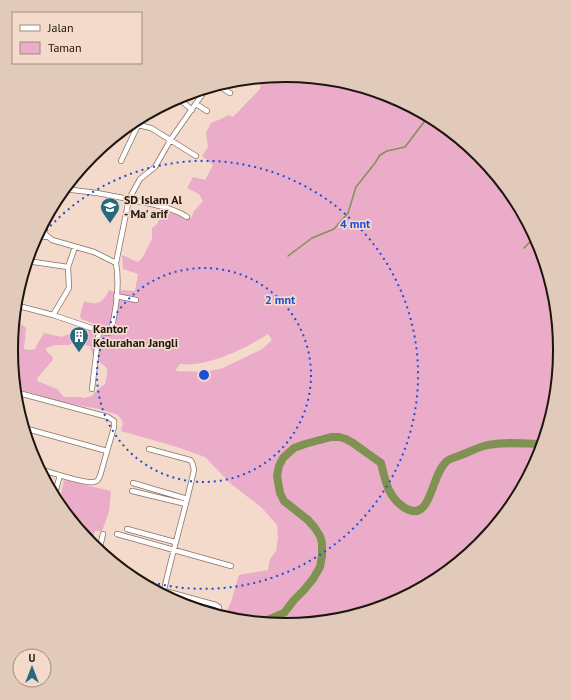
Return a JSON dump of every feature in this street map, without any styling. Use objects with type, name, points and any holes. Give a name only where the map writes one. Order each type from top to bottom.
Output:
[{"type":"street","points":[[225,90],[230,93]]},
{"type":"street","points":[[22,306],[53,315],[99,331],[108,333],[111,332],[116,296],[116,263],[129,199],[140,178],[155,166],[171,139],[201,97]]},
{"type":"street","points":[[184,103],[192,110]]},
{"type":"street","points":[[196,104],[207,111]]},
{"type":"street","points":[[141,126],[151,128],[171,139],[196,156]]},
{"type":"street","points":[[121,162],[136,128]]},
{"type":"street","points":[[71,190],[97,193],[168,208],[187,217]]},
{"type":"street","points":[[45,233],[48,237],[58,243],[94,252],[116,263]]},
{"type":"street","points":[[44,237],[48,237]]},
{"type":"street","points":[[53,315],[69,288],[68,267],[75,247]]},
{"type":"street","points":[[33,262],[68,267]]},
{"type":"street","points":[[116,296],[136,300]]},
{"type":"street","points":[[92,389],[99,331]]},
{"type":"street","points":[[22,394],[98,414],[108,417],[114,421],[114,427],[98,480],[91,483],[48,472]]},
{"type":"street","points":[[30,430],[107,451]]},
{"type":"street","points":[[149,449],[190,460],[194,470],[164,589]]},
{"type":"street","points":[[56,488],[60,475]]},
{"type":"street","points":[[133,483],[187,501]]},
{"type":"street","points":[[132,491],[187,501]]},
{"type":"street","points":[[127,529],[175,542]]},
{"type":"street","points":[[100,541],[103,534]]},
{"type":"street","points":[[117,534],[231,566]]},
{"type":"street","points":[[173,593],[216,605],[219,609]]},
{"type":"green space","points":[[286,82],[320,85],[355,92],[404,110],[419,118],[448,138],[475,161],[487,174],[508,201],[517,216],[533,248],[539,264],[551,315],[553,350],[551,385],[544,419],[533,452],[517,484],[498,513],[462,551],[434,572],[404,590],[355,608],[303,617],[268,617],[227,611],[239,575],[268,570],[270,559],[276,551],[278,538],[277,525],[262,508],[231,484],[205,457],[177,447],[121,431],[123,422],[118,415],[99,409],[65,403],[21,390],[20,385],[18,350],[20,322],[26,328],[24,349],[30,350],[35,349],[44,333],[62,337],[72,335],[81,339],[86,335],[88,329],[101,333],[100,326],[81,319],[80,316],[84,301],[93,303],[100,302],[109,290],[115,292],[123,290],[135,291],[138,274],[123,269],[122,255],[138,262],[143,257],[152,239],[152,228],[157,224],[162,214],[165,212],[187,219],[191,218],[194,211],[203,201],[199,194],[187,188],[193,177],[205,180],[213,165],[202,156],[208,147],[206,133],[211,123],[228,115],[233,117],[260,89],[261,84]],"holes":[[[268,334],[272,340],[262,349],[223,368],[205,372],[175,371],[180,364],[195,364],[224,357],[252,344]],[[73,343],[90,346],[94,359],[107,368],[105,384],[92,396],[84,398],[64,397],[57,389],[37,381],[38,377],[53,360],[46,348],[56,345],[69,345]]]},
{"type":"green space","points":[[64,480],[111,491],[109,512],[102,531],[95,531],[93,536],[73,513],[61,496]]},
{"type":"waterway","points":[[288,256],[312,238],[334,229],[348,213],[356,187],[380,155],[387,151],[405,147],[424,121]]},
{"type":"waterway","points":[[524,248],[530,242]]},
{"type":"waterway","points":[[274,617],[284,613],[313,579],[320,567],[322,556],[322,543],[315,528],[308,520],[284,501],[280,493],[277,476],[279,466],[283,458],[294,448],[331,437],[346,439],[381,463],[391,494],[399,504],[414,511],[421,509],[426,504],[437,476],[447,461],[491,444],[536,444]]},
{"type":"place","name":"SD Islam Al - Ma' arif","points":[[110,224]]},
{"type":"place","name":"Kantor Kelurahan Jangli","points":[[79,353]]}]
